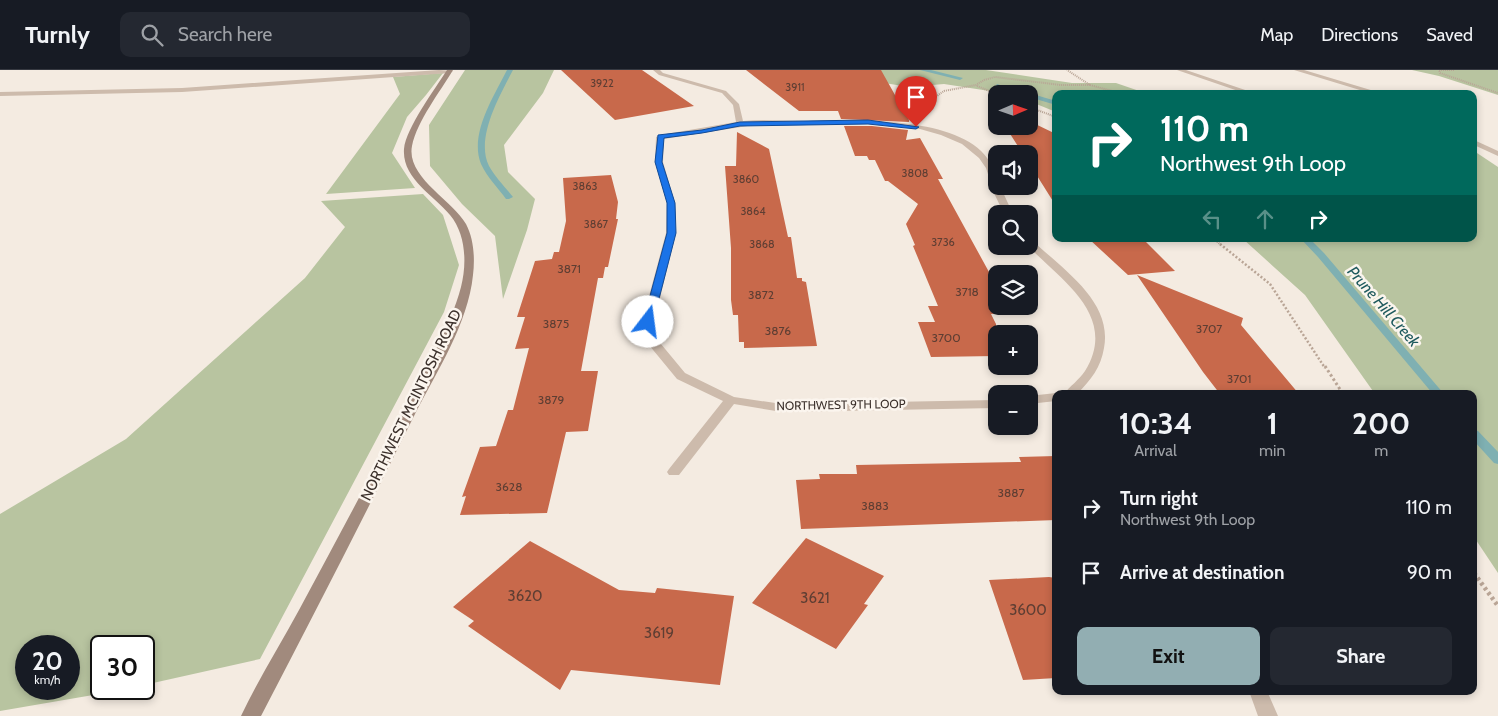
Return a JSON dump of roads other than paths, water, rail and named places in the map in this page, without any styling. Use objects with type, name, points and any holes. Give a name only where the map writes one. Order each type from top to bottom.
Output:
[{"type":"street","points":[[656,70],[661,74],[724,92],[736,104],[740,124]]},
{"type":"street","points":[[1180,70],[1242,90]]},
{"type":"street","points":[[1297,70],[1367,90]]},
{"type":"street","points":[[0,94],[182,90],[450,71]]},
{"type":"street","name":"NORTHWEST MCINTOSH ROAD","points":[[251,716],[387,457],[455,320],[467,284],[468,242],[462,224],[452,211],[416,175],[408,160],[407,144],[412,133],[450,71]]},
{"type":"street","name":"NORTHWEST 9TH LOOP","points":[[988,404],[782,408],[731,400],[681,376],[654,345],[648,322],[671,233],[671,203],[659,162],[660,137],[702,132],[740,124],[868,122],[902,125],[952,137],[968,145],[983,157],[992,170],[997,191],[1004,205]]},
{"type":"street","points":[[1477,144],[1498,154]]},
{"type":"street","points":[[1477,144],[1482,153],[1498,163]]},
{"type":"street","points":[[1038,253],[1078,289],[1095,309],[1102,329],[1098,354],[1088,378],[1074,390]]},
{"type":"street","points":[[1038,399],[1052,397]]},
{"type":"street","points":[[674,472],[731,400]]},
{"type":"street","points":[[1260,695],[1268,716]]},
{"type":"waterway","points":[[509,197],[484,162],[482,140],[489,115],[499,90],[510,70]]},
{"type":"waterway","name":"Prune Hill Creek","points":[[923,70],[960,78]]},
{"type":"waterway","name":"Prune Hill Creek","points":[[1038,98],[1052,102]]},
{"type":"waterway","name":"Prune Hill Creek","points":[[1308,242],[1436,390]]},
{"type":"waterway","name":"Prune Hill Creek","points":[[1477,437],[1498,460]]}]
